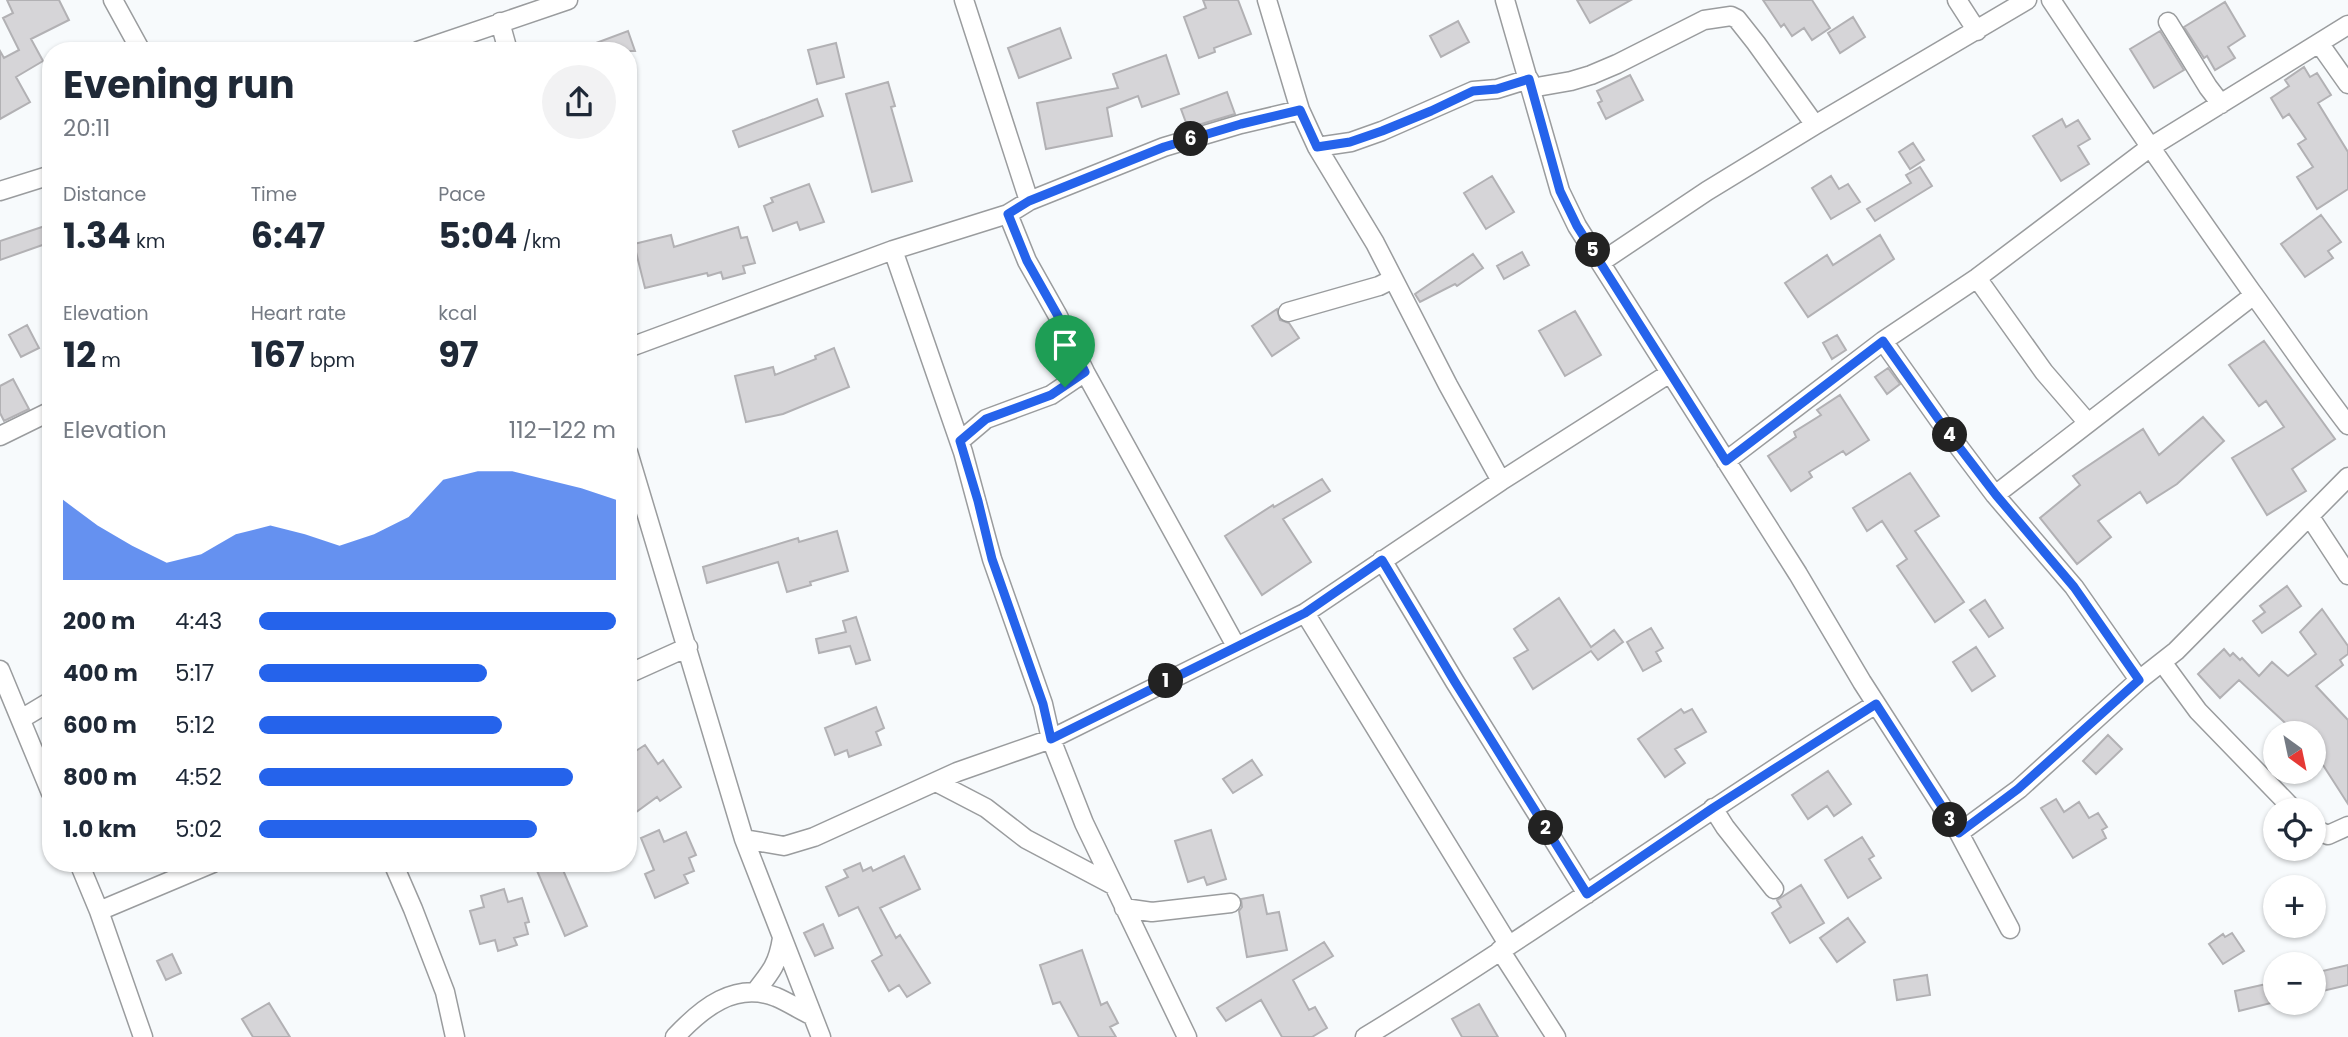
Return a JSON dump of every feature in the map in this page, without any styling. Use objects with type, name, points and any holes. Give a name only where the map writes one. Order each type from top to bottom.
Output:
[{"type":"street","points":[[113,0],[136,42]]},
{"type":"street","points":[[443,42],[568,0]]},
{"type":"street","points":[[964,0],[1029,201]]},
{"type":"street","points":[[1266,0],[1300,110],[1317,147],[1375,243],[1501,481]]},
{"type":"street","points":[[1505,0],[1560,191],[1577,226],[1959,833],[2010,929]]},
{"type":"street","points":[[1957,0],[1977,31]]},
{"type":"street","points":[[1601,262],[1707,191],[2027,0]]},
{"type":"street","points":[[2051,0],[2149,148],[2305,370],[2348,425]]},
{"type":"street","points":[[1317,147],[1350,142],[1382,131],[1473,91],[1530,83],[1570,81],[1591,75],[1704,20],[1731,16],[1737,19],[1756,43],[1815,125]]},
{"type":"street","points":[[500,22],[506,42]]},
{"type":"street","points":[[2168,22],[2221,104]]},
{"type":"street","points":[[1726,461],[1883,341],[1976,278],[2149,148],[2348,25]]},
{"type":"street","points":[[2319,43],[2348,84]]},
{"type":"street","points":[[637,345],[893,250],[1008,214],[1029,201],[1164,147],[1300,110]]},
{"type":"street","points":[[0,191],[42,178]]},
{"type":"street","points":[[1008,214],[1027,261],[1085,372],[1236,646]]},
{"type":"street","points":[[893,250],[960,441],[992,559],[1035,679],[1051,739],[1084,823],[1187,1037]]},
{"type":"street","points":[[1976,278],[2037,363],[2088,423]]},
{"type":"street","points":[[1288,312],[1379,286],[1393,279]]},
{"type":"street","points":[[1996,495],[2254,295]]},
{"type":"street","points":[[1883,341],[1996,495],[2074,587],[2139,680]]},
{"type":"street","points":[[960,441],[986,419],[1051,395],[1085,372]]},
{"type":"street","points":[[744,839],[784,846],[814,837],[957,772],[1051,739],[1305,613],[1501,481],[1670,373]]},
{"type":"street","points":[[0,436],[42,415]]},
{"type":"street","points":[[1959,833],[2018,789],[2162,662],[2348,477]]},
{"type":"street","points":[[637,481],[744,839],[821,1037]]},
{"type":"street","points":[[2310,517],[2348,575]]},
{"type":"street","points":[[1382,560],[1587,894]]},
{"type":"street","points":[[1305,613],[1556,1037]]},
{"type":"street","points":[[637,670],[688,647]]},
{"type":"street","points":[[2162,662],[2197,711],[2282,798]]},
{"type":"street","points":[[0,672],[42,772]]},
{"type":"street","points":[[1365,1037],[1876,704]]},
{"type":"street","points":[[20,719],[42,706]]},
{"type":"street","points":[[936,782],[986,808],[1026,839],[1113,885]]},
{"type":"street","points":[[1713,808],[1774,889]]},
{"type":"street","points":[[2326,834],[2348,826]]},
{"type":"street","points":[[83,872],[143,1037]]},
{"type":"street","points":[[99,911],[192,872]]},
{"type":"street","points":[[397,872],[445,992],[456,1037]]},
{"type":"street","points":[[1124,908],[1152,912],[1231,904]]},
{"type":"street","points":[[755,992],[778,961],[782,938]]},
{"type":"street","points":[[676,1037],[709,1005],[729,995],[755,992],[775,997],[811,1015]]},
{"type":"building","points":[[7,0],[59,0],[69,20],[31,39],[42,62],[16,77],[30,102],[0,119],[0,51],[4,58],[19,50],[3,18],[13,13]]},
{"type":"building","points":[[1203,0],[1238,0],[1251,34],[1214,48],[1215,52],[1199,58],[1184,17],[1206,8]]},
{"type":"building","points":[[1577,0],[1631,0],[1590,23]]},
{"type":"building","points":[[1763,0],[1812,0],[1830,28],[1812,40],[1804,28],[1792,36],[1784,24],[1781,27]]},
{"type":"building","points":[[2225,2],[2245,36],[2228,47],[2235,58],[2215,70],[2184,27]]},
{"type":"building","points":[[1853,17],[1865,37],[1840,53],[1828,33]]},
{"type":"building","points":[[1458,21],[1469,42],[1441,57],[1430,36]]},
{"type":"building","points":[[1060,28],[1071,58],[1019,78],[1008,48]]},
{"type":"building","points":[[628,31],[632,42],[599,42]]},
{"type":"building","points":[[2160,31],[2184,70],[2154,88],[2130,49]]},
{"type":"building","points":[[836,43],[844,77],[817,84],[808,50]]},
{"type":"building","points":[[1166,55],[1179,94],[1142,107],[1138,96],[1107,108],[1112,136],[1046,149],[1037,103],[1118,88],[1113,74]]},
{"type":"building","points":[[2304,67],[2310,77],[2317,73],[2331,95],[2318,103],[2348,152],[2348,189],[2317,209],[2297,177],[2313,167],[2298,144],[2306,139],[2289,114],[2283,118],[2271,98],[2289,86],[2285,80]]},
{"type":"building","points":[[1630,75],[1643,100],[1606,119],[1598,103],[1602,101],[1597,91]]},
{"type":"building","points":[[888,82],[895,106],[891,107],[912,181],[872,192],[846,94]]},
{"type":"building","points":[[1227,92],[1235,114],[1188,128],[1181,109]]},
{"type":"building","points":[[817,99],[823,116],[739,147],[733,131]]},
{"type":"building","points":[[2062,119],[2066,127],[2078,120],[2090,139],[2078,146],[2089,164],[2061,181],[2033,136]]},
{"type":"building","points":[[1913,143],[1924,160],[1910,169],[1899,152]]},
{"type":"building","points":[[1920,167],[1932,186],[1875,221],[1867,209],[1911,183],[1906,175]]},
{"type":"building","points":[[1492,176],[1514,212],[1486,229],[1464,193]]},
{"type":"building","points":[[1831,176],[1839,189],[1848,184],[1860,202],[1831,219],[1812,188]]},
{"type":"building","points":[[809,184],[824,222],[800,230],[797,222],[773,231],[764,206],[773,202],[771,198]]},
{"type":"building","points":[[2321,215],[2341,242],[2328,251],[2333,258],[2305,277],[2281,244]]},
{"type":"building","points":[[42,227],[42,245],[0,260],[0,241]]},
{"type":"building","points":[[738,227],[741,238],[747,237],[755,263],[743,266],[745,273],[723,279],[721,272],[708,276],[707,273],[645,288],[637,256],[637,243],[671,235],[674,247]]},
{"type":"building","points":[[1880,235],[1894,259],[1808,317],[1785,283],[1827,255],[1833,265]]},
{"type":"building","points":[[1522,252],[1529,265],[1504,279],[1497,266]]},
{"type":"building","points":[[1473,254],[1483,268],[1457,286],[1455,284],[1420,302],[1415,294]]},
{"type":"building","points":[[1277,309],[1280,320],[1289,323],[1299,338],[1272,356],[1252,326]]},
{"type":"building","points":[[1575,311],[1601,355],[1565,376],[1539,331]]},
{"type":"building","points":[[27,325],[39,348],[21,357],[9,335]]},
{"type":"building","points":[[1837,335],[1846,350],[1832,359],[1823,343]]},
{"type":"building","points":[[2264,341],[2335,439],[2292,469],[2306,491],[2267,515],[2232,458],[2284,427],[2266,401],[2259,406],[2229,365]]},
{"type":"building","points":[[834,348],[849,387],[783,414],[746,422],[735,376],[773,367],[775,375],[816,359],[815,356]]},
{"type":"building","points":[[1888,368],[1900,384],[1887,394],[1875,377]]},
{"type":"building","points":[[13,379],[29,409],[4,421],[0,413],[0,386]]},
{"type":"building","points":[[1840,395],[1869,440],[1846,455],[1843,451],[1809,472],[1812,477],[1791,491],[1768,456],[1796,437],[1794,432],[1821,415],[1817,410]]},
{"type":"building","points":[[2203,417],[2224,441],[2177,484],[2147,503],[2140,492],[2098,521],[2111,537],[2077,564],[2040,518],[2080,485],[2073,476],[2143,429],[2159,455]]},
{"type":"building","points":[[1910,473],[1939,516],[1915,531],[1964,602],[1935,622],[1897,566],[1907,559],[1882,521],[1867,531],[1853,508]]},
{"type":"building","points":[[1322,479],[1330,491],[1283,519],[1311,562],[1262,595],[1225,536],[1273,505],[1274,507]]},
{"type":"building","points":[[837,531],[848,571],[787,592],[778,562],[707,583],[703,567],[798,538],[799,542]]},
{"type":"building","points":[[2287,586],[2301,606],[2262,633],[2253,621],[2265,612],[2260,606]]},
{"type":"building","points":[[1559,598],[1591,647],[1614,630],[1623,642],[1598,660],[1591,651],[1533,689],[1514,658],[1528,650],[1514,629]]},
{"type":"building","points":[[1985,600],[2003,628],[1989,637],[1970,610]]},
{"type":"building","points":[[2322,609],[2348,646],[2348,654],[2340,660],[2343,665],[2316,686],[2348,720],[2348,804],[2326,770],[2326,721],[2283,721],[2239,680],[2220,698],[2198,674],[2224,649],[2230,656],[2233,653],[2240,660],[2242,658],[2259,676],[2272,662],[2288,676],[2316,654],[2300,632]]},
{"type":"building","points":[[856,617],[870,660],[856,664],[850,646],[819,653],[816,639],[846,632],[843,621]]},
{"type":"building","points":[[1651,628],[1663,648],[1656,652],[1661,661],[1643,671],[1627,642]]},
{"type":"building","points":[[1976,647],[1995,676],[1972,691],[1953,662]]},
{"type":"building","points":[[876,707],[884,728],[876,732],[881,745],[849,757],[847,750],[835,755],[825,728]]},
{"type":"building","points":[[1681,709],[1684,713],[1692,709],[1706,732],[1675,749],[1685,763],[1665,777],[1638,739]]},
{"type":"building","points":[[2108,735],[2122,749],[2096,774],[2083,761]]},
{"type":"building","points":[[645,745],[658,764],[663,760],[681,787],[660,801],[657,797],[637,811],[637,750]]},
{"type":"building","points":[[1252,760],[1262,775],[1233,793],[1223,779]]},
{"type":"building","points":[[1828,771],[1851,804],[1834,816],[1827,806],[1808,819],[1792,795]]},
{"type":"building","points":[[2056,799],[2064,812],[2079,802],[2089,818],[2098,813],[2107,827],[2102,830],[2106,838],[2073,858],[2041,808]]},
{"type":"building","points":[[659,830],[664,842],[686,832],[696,855],[689,858],[694,871],[684,875],[688,883],[655,898],[645,874],[654,870],[641,838]]},
{"type":"building","points":[[1211,830],[1226,879],[1207,885],[1204,877],[1188,882],[1175,841]]},
{"type":"building","points":[[1862,837],[1874,856],[1869,859],[1881,878],[1848,898],[1825,860]]},
{"type":"building","points":[[904,856],[920,889],[880,908],[896,938],[900,935],[930,983],[907,997],[899,985],[889,991],[872,961],[882,955],[858,907],[839,916],[826,887],[848,877],[844,870],[860,863],[863,871],[871,867],[873,871]]},
{"type":"building","points":[[538,872],[564,872],[587,926],[565,936]]},
{"type":"building","points":[[1801,885],[1824,923],[1790,943],[1772,913],[1781,907],[1777,900]]},
{"type":"building","points":[[504,889],[508,902],[522,898],[529,922],[525,923],[528,934],[514,938],[517,945],[498,951],[495,940],[480,944],[470,911],[484,907],[481,896]]},
{"type":"building","points":[[1263,895],[1267,914],[1279,912],[1287,950],[1247,957],[1239,911],[1242,907],[1241,899]]},
{"type":"building","points":[[1848,918],[1865,942],[1837,962],[1820,938]]},
{"type":"building","points":[[823,924],[833,948],[815,956],[804,933]]},
{"type":"building","points":[[2232,933],[2244,951],[2223,964],[2209,944],[2223,934],[2225,937]]},
{"type":"building","points":[[1324,942],[1333,956],[1293,980],[1309,1010],[1315,1007],[1327,1028],[1312,1037],[1282,1037],[1261,1000],[1226,1021],[1217,1008]]},
{"type":"building","points":[[1082,950],[1101,1005],[1107,1002],[1118,1023],[1110,1027],[1116,1037],[1079,1037],[1060,1002],[1053,1004],[1040,965]]},
{"type":"building","points":[[172,954],[181,973],[166,980],[157,961]]},
{"type":"building","points":[[2348,965],[2348,985],[2326,990],[2326,970]]},
{"type":"building","points":[[1927,975],[1930,995],[1897,1000],[1894,980]]},
{"type":"building","points":[[2263,985],[2263,1005],[2239,1011],[2235,991]]},
{"type":"building","points":[[269,1003],[290,1037],[253,1037],[242,1019]]},
{"type":"building","points":[[1479,1004],[1498,1037],[1462,1037],[1452,1019]]},
{"type":"route","points":[[1529,79],[1560,191],[1577,226],[1726,461],[1883,341],[1996,495],[2074,587],[2139,680],[2018,789],[1984,817],[1959,833],[1876,704],[1713,808],[1587,894],[1382,560],[1305,613],[1051,739],[1043,704],[992,559],[960,441],[986,419],[1051,395],[1065,387],[1085,372],[1027,261],[1008,214],[1029,201],[1164,147],[1241,124],[1300,110],[1317,147],[1343,143],[1406,122],[1473,91],[1497,89],[1529,79]]}]
